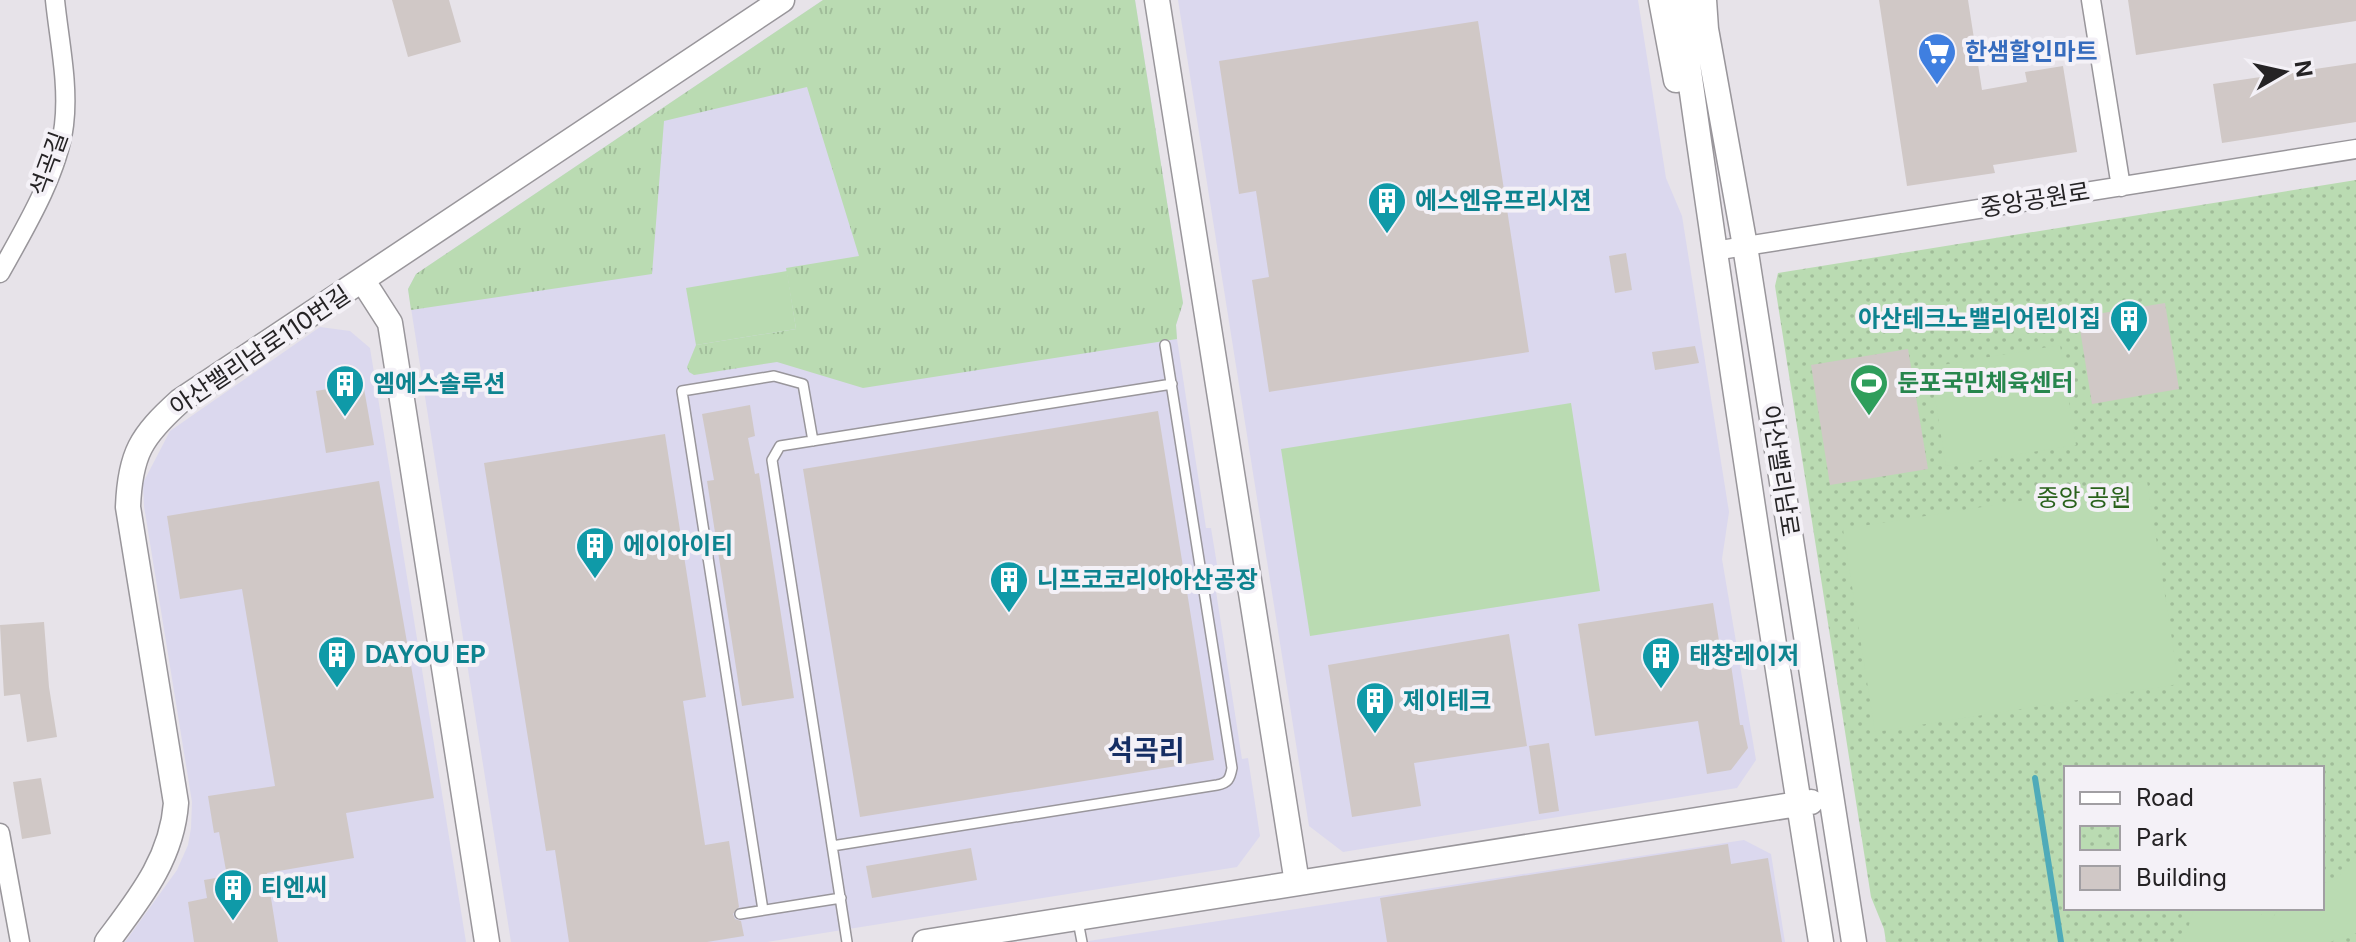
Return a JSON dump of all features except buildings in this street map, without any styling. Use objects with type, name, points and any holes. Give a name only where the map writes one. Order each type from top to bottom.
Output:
[{"type":"street","name":"석곡길","points":[[0,273],[54,164],[62,140],[65,93],[55,0]]},
{"type":"street","name":"아산밸리남로110번길","points":[[107,942],[158,870],[175,825],[176,803],[128,507],[129,478],[141,442],[180,401],[782,0]]},
{"type":"street","points":[[1157,0],[1297,883]]},
{"type":"street","points":[[1661,0],[1682,111],[1699,142]]},
{"type":"street","name":"아산밸리남로","points":[[1684,0],[1683,29],[1714,251],[1821,942]]},
{"type":"street","name":"아산밸리남로","points":[[1704,0],[1706,29],[1745,246],[1854,942]]},
{"type":"street","points":[[1717,92],[1719,0]]},
{"type":"street","points":[[2091,0],[2121,187]]},
{"type":"street","name":"중앙공원로","points":[[1714,251],[2356,149]]},
{"type":"street","points":[[363,281],[390,323],[487,942]]},
{"type":"street","points":[[925,942],[1080,930],[1297,883],[1831,799]]},
{"type":"street","points":[[0,833],[20,942]]},
{"type":"lane","points":[[832,846],[1217,785],[1230,778],[1232,768],[1165,345]]},
{"type":"lane","points":[[763,910],[682,391],[774,376],[803,384],[813,441]]},
{"type":"lane","points":[[847,942],[772,460],[780,446],[1172,384]]},
{"type":"lane","points":[[740,914],[841,898]]},
{"type":"shaded area","points":[[823,0],[1135,0],[1183,303],[1176,325],[1177,339],[1206,528],[1211,528],[1220,583],[1215,585],[1242,759],[1248,758],[1260,836],[1237,867],[767,942],[511,942],[408,289],[416,274]]},
{"type":"shaded area","points":[[1178,0],[1638,0],[1666,178],[1682,216],[1729,512],[1722,559],[1756,760],[1737,788],[1343,852],[1309,826]]},
{"type":"shaded area","points":[[320,327],[350,331],[370,348],[466,942],[125,942],[177,870],[188,845],[191,828],[192,802],[144,506],[143,483],[170,431]]},
{"type":"shaded area","points":[[1744,840],[1771,854],[1785,942],[1082,942]]},
{"type":"green space","points":[[823,0],[1135,0],[1183,303],[1176,325],[1177,339],[863,388],[777,362],[694,375],[689,372],[687,367],[696,345],[796,329],[786,268],[859,256],[807,87],[664,121],[652,274],[411,310],[408,289],[416,274]]},
{"type":"green space","name":"중앙 공원","points":[[2356,180],[2356,942],[1886,942],[1871,897],[1775,286],[1778,273]]},
{"type":"green space","points":[[787,271],[796,329],[696,345],[686,288]]},
{"type":"green space","points":[[2060,345],[2076,445],[1946,466],[1930,367]]},
{"type":"green space","points":[[1571,403],[1600,591],[1310,636],[1281,449]]},
{"type":"green space","points":[[2147,481],[2179,684],[1875,732],[1843,529]]},
{"type":"green space","points":[[2356,855],[2356,933],[2330,942],[2184,942],[2193,910],[2256,910],[2270,922],[2278,910],[2324,910],[2324,883],[2338,878]]},
{"type":"waterway","points":[[2035,778],[2061,942]]},
{"type":"place","name":"한샘할인마트","points":[[1937,86]]},
{"type":"place","name":"에스엔유프리시젼","points":[[1387,235]]},
{"type":"place","name":"아산테크노밸리어린이집","points":[[2129,353]]},
{"type":"place","name":"둔포국민체육센터","points":[[1869,417]]},
{"type":"place","name":"엠에스솔루션","points":[[345,418]]},
{"type":"place","name":"에이아이티","points":[[595,580]]},
{"type":"place","name":"니프코코리아아산공장","points":[[1009,614]]},
{"type":"place","name":"DAYOU EP","points":[[337,689]]},
{"type":"place","name":"태창레이저","points":[[1661,690]]},
{"type":"place","name":"제이테크","points":[[1375,735]]},
{"type":"place","name":"티엔씨","points":[[233,922]]},
{"type":"district","name":"석곡리","points":[[1146,750]]}]
